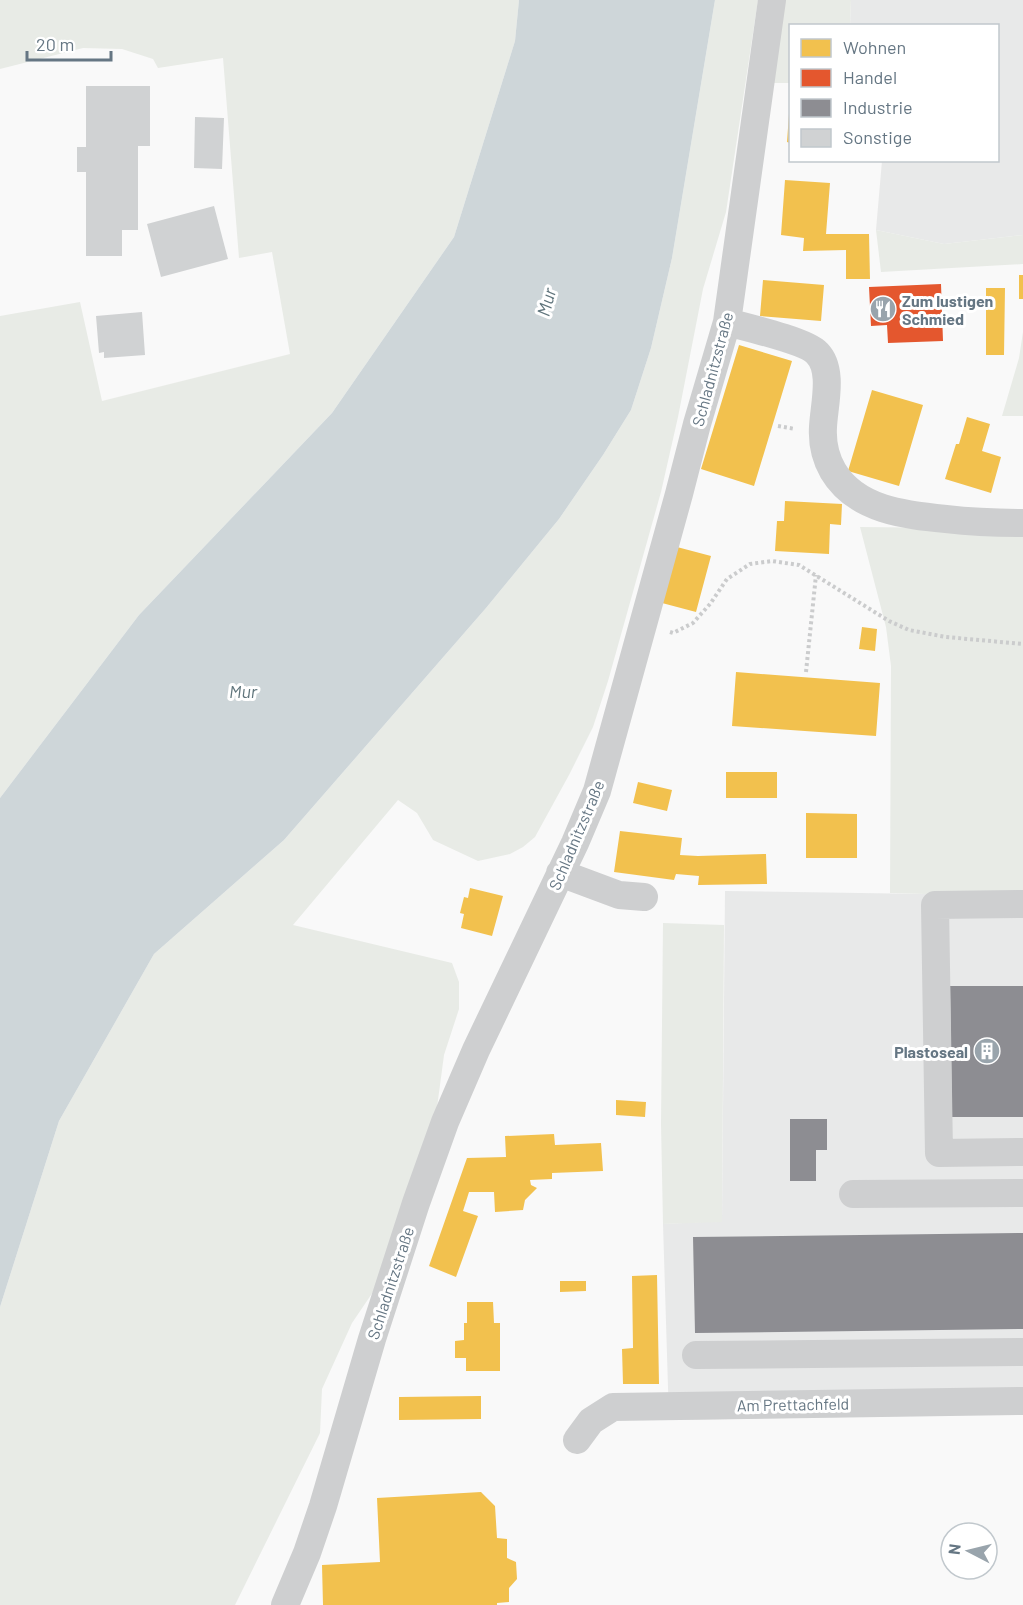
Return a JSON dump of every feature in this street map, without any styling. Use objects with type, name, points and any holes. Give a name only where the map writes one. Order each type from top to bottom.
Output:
[{"type":"street","name":"Schladnitzstraße","points":[[285,1605],[307,1553],[323,1506],[372,1339],[416,1203],[446,1122],[476,1050],[561,873],[597,791],[727,322],[772,0]]},
{"type":"street","points":[[727,322],[809,346],[823,360],[827,380],[824,449],[834,473],[851,491],[880,508],[911,515],[992,524],[1023,523]]},
{"type":"street","points":[[561,873],[619,895],[644,897]]},
{"type":"street","points":[[1023,904],[935,905],[939,1153],[1023,1152]]},
{"type":"street","points":[[853,1194],[1023,1193]]},
{"type":"street","points":[[696,1354],[1023,1352]]},
{"type":"street","name":"Am Prettachfeld","points":[[577,1440],[591,1421],[613,1407],[1023,1401]]},
{"type":"path","points":[[641,628],[672,633],[693,623],[710,604],[727,579],[750,564],[772,561],[799,565],[881,616],[909,630],[946,637],[1023,644]]},
{"type":"path","points":[[806,672],[816,575]]},
{"type":"shaded area","points":[[0,0],[519,0],[515,41],[454,237],[332,413],[139,615],[0,798],[0,316],[80,302],[102,401],[290,354],[272,252],[239,258],[223,58],[158,68],[153,59],[122,49],[83,48],[0,69]]},
{"type":"shaded area","points":[[715,0],[758,0],[726,212],[703,289],[661,492],[593,727],[535,837],[523,847],[510,854],[478,861],[433,840],[417,813],[398,800],[293,925],[452,963],[459,982],[459,1009],[444,1055],[436,1115],[373,1292],[352,1323],[322,1389],[320,1433],[235,1605],[0,1605],[0,1307],[59,1121],[154,954],[284,840],[486,608],[559,519],[631,410],[651,348],[672,258]]},
{"type":"shaded area","points":[[782,0],[851,0],[850,24],[789,24],[789,83],[770,83]]},
{"type":"shaded area","points":[[851,0],[1023,0],[1023,235],[944,244],[876,230],[882,162],[999,162],[999,24],[850,24]]},
{"type":"shaded area","points":[[876,230],[944,244],[1023,235],[1023,264],[881,272]]},
{"type":"shaded area","points":[[1023,332],[1023,416],[1002,416],[1019,358]]},
{"type":"shaded area","points":[[860,527],[1023,531],[1023,893],[890,893],[891,666],[886,627]]},
{"type":"shaded area","points":[[725,891],[1023,893],[1023,1414],[669,1420],[663,1224],[722,1221]]},
{"type":"shaded area","points":[[663,923],[724,925],[722,1222],[663,1224],[661,1124]]},
{"type":"water","name":"Mur","points":[[519,0],[715,0],[672,258],[651,348],[631,410],[559,519],[486,608],[284,840],[154,954],[59,1121],[0,1307],[0,798],[139,615],[332,413],[454,237],[515,41]]},
{"type":"building: Wohnen","points":[[789,114],[789,143],[787,142]]},
{"type":"building: Wohnen","points":[[785,180],[830,183],[826,234],[869,234],[870,279],[846,279],[846,250],[803,251],[804,238],[781,235]]},
{"type":"building: Wohnen","points":[[1019,275],[1023,275],[1023,299],[1019,299]]},
{"type":"building: Wohnen","points":[[763,280],[824,285],[821,321],[760,316]]},
{"type":"building: Wohnen","points":[[986,288],[1005,288],[1004,355],[986,355]]},
{"type":"building: Wohnen","points":[[739,345],[792,361],[754,486],[701,469]]},
{"type":"building: Wohnen","points":[[872,390],[923,405],[899,486],[848,471]]},
{"type":"building: Wohnen","points":[[967,417],[990,424],[982,451],[1001,457],[991,493],[945,479]]},
{"type":"building: Wohnen","points":[[785,501],[842,504],[841,525],[830,524],[829,554],[775,551],[777,521],[784,521]]},
{"type":"building: Wohnen","points":[[677,547],[711,556],[696,612],[662,603]]},
{"type":"building: Wohnen","points":[[862,627],[877,629],[875,651],[859,649]]},
{"type":"building: Wohnen","points":[[736,672],[880,683],[876,736],[732,726]]},
{"type":"building: Wohnen","points":[[726,772],[777,772],[777,798],[726,798]]},
{"type":"building: Wohnen","points":[[638,782],[672,790],[667,811],[633,803]]},
{"type":"building: Wohnen","points":[[806,813],[857,814],[857,858],[806,858]]},
{"type":"building: Wohnen","points":[[620,831],[682,838],[680,855],[766,854],[767,884],[698,885],[699,876],[676,874],[674,880],[614,872]]},
{"type":"building: Wohnen","points":[[470,888],[503,896],[492,936],[461,928],[464,914],[460,913],[464,897],[468,898]]},
{"type":"building: Wohnen","points":[[616,1100],[646,1102],[645,1117],[616,1115]]},
{"type":"building: Wohnen","points":[[554,1134],[555,1145],[601,1143],[603,1171],[552,1173],[552,1179],[530,1180],[531,1185],[537,1188],[525,1200],[523,1210],[495,1212],[494,1192],[469,1192],[463,1211],[478,1216],[456,1277],[429,1266],[467,1158],[506,1157],[505,1136]]},
{"type":"building: Wohnen","points":[[657,1275],[659,1384],[623,1384],[622,1349],[633,1348],[632,1276]]},
{"type":"building: Wohnen","points":[[560,1281],[586,1281],[586,1291],[560,1292]]},
{"type":"building: Wohnen","points":[[467,1302],[493,1302],[494,1323],[500,1323],[500,1371],[466,1371],[466,1358],[455,1358],[455,1341],[464,1340]]},
{"type":"building: Wohnen","points":[[481,1396],[481,1419],[399,1420],[399,1397]]},
{"type":"building: Wohnen","points":[[481,1492],[495,1506],[497,1538],[507,1539],[507,1558],[516,1562],[517,1579],[509,1588],[509,1602],[497,1603],[497,1605],[323,1605],[322,1565],[380,1562],[377,1498]]},
{"type":"building: Handel","points":[[941,284],[943,341],[888,343],[887,325],[871,326],[869,287]]},
{"type":"building: Industrie","name":"Plastoseal","points":[[950,986],[1023,986],[1023,1117],[952,1117]]},
{"type":"building: Industrie","points":[[790,1119],[827,1119],[827,1150],[816,1150],[816,1181],[790,1181]]},
{"type":"building: Industrie","points":[[1023,1233],[1023,1329],[695,1333],[693,1237]]},
{"type":"building: Sonstige","points":[[86,86],[150,86],[150,146],[138,146],[138,230],[122,230],[122,256],[86,256],[86,172],[77,172],[77,147],[86,147]]},
{"type":"building: Sonstige","points":[[195,117],[224,118],[222,169],[194,168]]},
{"type":"building: Sonstige","points":[[214,206],[228,259],[161,277],[147,224]]},
{"type":"building: Sonstige","points":[[142,312],[145,355],[104,358],[104,352],[99,353],[96,316]]},
{"type":"place","name":"Zum lustigen Schmied","points":[[883,309]]},
{"type":"place","name":"Plastoseal","points":[[987,1051]]}]
